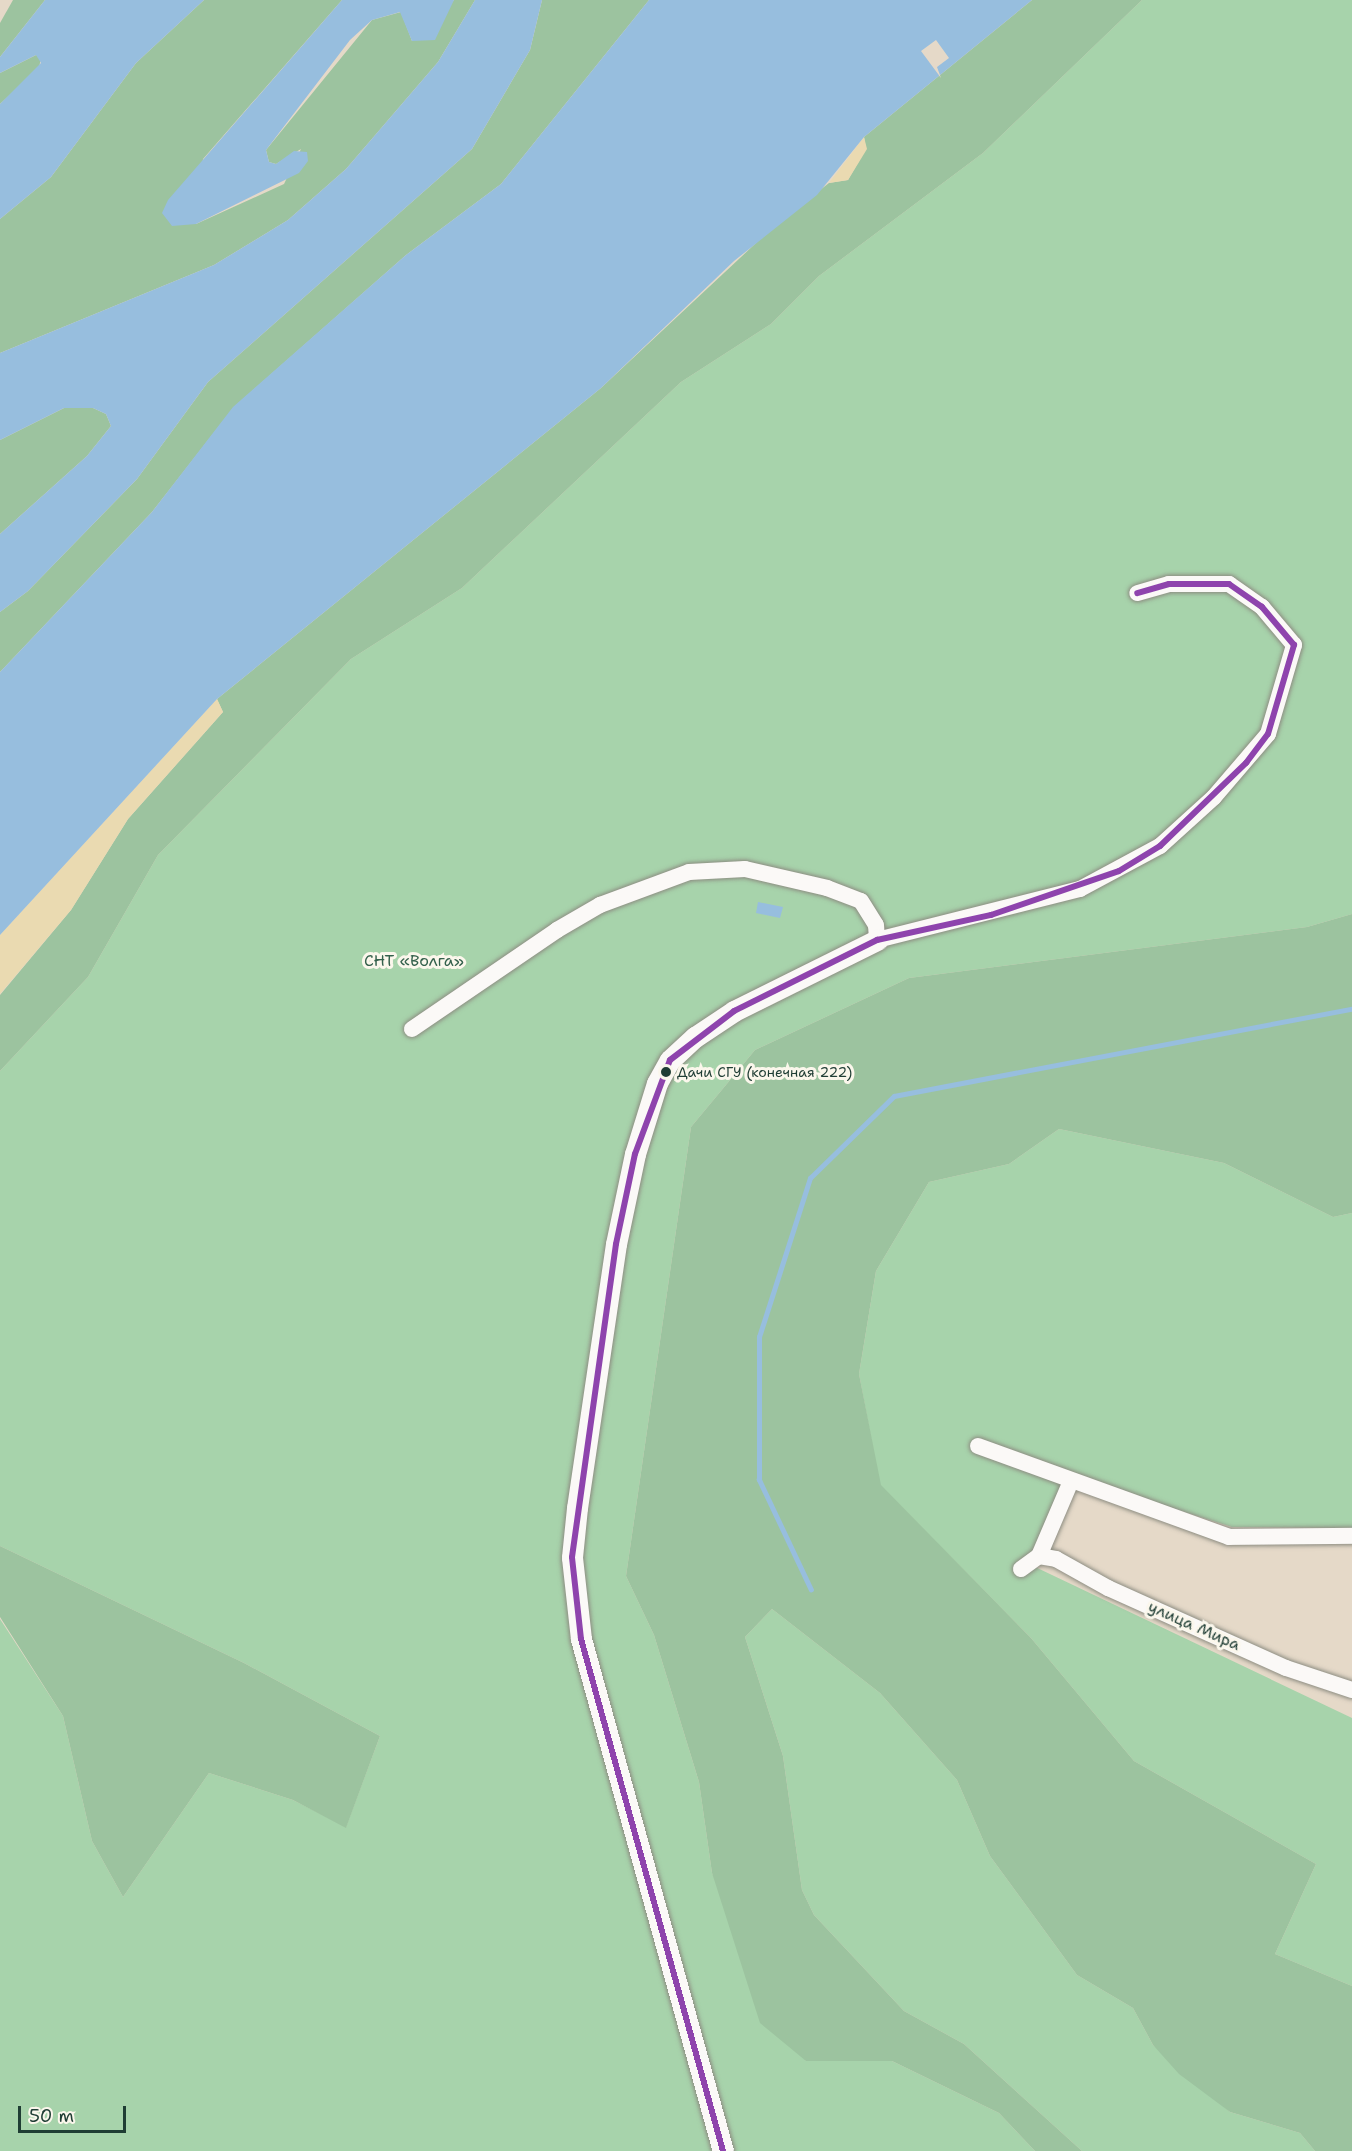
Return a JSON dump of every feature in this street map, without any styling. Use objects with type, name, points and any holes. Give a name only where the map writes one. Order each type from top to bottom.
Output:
[{"type":"street","points":[[723,2151],[581,1639],[572,1557],[577,1508],[616,1244],[635,1154],[657,1083],[670,1060],[694,1037],[734,1011],[878,940],[992,915],[1119,871],[1160,846],[1246,764],[1268,734],[1294,645],[1262,607],[1229,584],[1168,585],[1137,593]]},
{"type":"street","points":[[412,1029],[557,930],[600,905],[689,872],[745,868],[827,888],[861,901],[876,925],[878,940]]},
{"type":"street","points":[[978,1446],[1229,1537],[1352,1536]]},
{"type":"street","points":[[1021,1569],[1039,1556],[1071,1481]]},
{"type":"street","name":"улица Мира","points":[[1039,1556],[1056,1559],[1108,1588],[1286,1668],[1352,1690]]},
{"type":"green space","points":[[13,0],[45,0],[0,57],[0,23]]},
{"type":"green space","points":[[204,0],[342,0],[203,159],[196,224],[284,184],[301,149],[276,164],[269,162],[266,150],[372,20],[401,12],[412,41],[454,0],[475,0],[438,62],[346,169],[288,220],[214,265],[0,353],[0,219],[51,177],[136,63]]},
{"type":"green space","points":[[542,0],[649,0],[501,184],[406,255],[234,407],[152,512],[0,672],[0,612],[28,591],[137,479],[208,382],[472,149],[530,50]]},
{"type":"green space","points":[[1032,0],[1142,0],[983,153],[819,276],[771,324],[681,382],[462,588],[351,659],[158,855],[88,977],[0,1071],[0,995],[71,910],[128,819],[223,712],[217,699],[601,388],[771,229],[829,183],[848,180],[866,149],[864,137]]},
{"type":"green space","name":"СНТ «Волга»","points":[[1142,0],[1352,0],[1352,914],[1307,927],[909,978],[755,1050],[691,1127],[626,1576],[654,1635],[699,1782],[712,1873],[806,2061],[892,2061],[999,2113],[1035,2151],[0,2151],[0,1619],[63,1716],[92,1841],[123,1897],[209,1773],[293,1800],[346,1827],[380,1736],[244,1663],[0,1546],[0,1071],[88,977],[158,855],[351,659],[462,588],[681,382],[771,324],[819,276],[983,153]]},
{"type":"green space","points":[[36,55],[41,57],[39,68],[0,104],[0,73]]},
{"type":"green space","points":[[64,408],[93,408],[106,414],[111,426],[87,456],[0,534],[0,440]]},
{"type":"green space","points":[[1352,914],[1352,1213],[1333,1217],[1224,1163],[1059,1129],[1009,1164],[929,1182],[876,1271],[859,1374],[881,1485],[1031,1638],[1134,1761],[1316,1864],[1275,1954],[1352,1986],[1352,2151],[1315,2151],[1300,2133],[1230,2112],[1179,2074],[1153,2045],[1133,2008],[1077,1975],[990,1856],[957,1780],[880,1693],[772,1609],[745,1637],[783,1756],[802,1890],[814,1915],[904,2011],[964,2044],[1082,2151],[1035,2151],[999,2113],[892,2061],[806,2061],[760,2023],[712,1873],[699,1782],[654,1635],[626,1576],[691,1127],[755,1050],[909,978],[1307,927]]},
{"type":"green space","points":[[1059,1129],[1224,1163],[1333,1217],[1352,1213],[1352,1528],[1232,1527],[1068,1475],[1031,1565],[1352,1718],[1352,1986],[1275,1954],[1316,1864],[1134,1761],[1031,1638],[880,1485],[859,1374],[876,1271],[929,1182],[1009,1164]]},
{"type":"green space","points":[[0,1546],[244,1663],[380,1736],[346,1828],[293,1800],[209,1773],[123,1897],[92,1841],[63,1716],[0,1617]]},
{"type":"green space","points":[[772,1609],[880,1693],[957,1780],[990,1856],[1077,1975],[1133,2008],[1153,2045],[1230,2112],[1300,2133],[1315,2151],[1082,2151],[964,2044],[904,2011],[814,1915],[802,1890],[783,1756],[745,1637]]},
{"type":"sand","points":[[864,137],[867,149],[848,180],[829,183]]},
{"type":"sand","points":[[217,699],[223,712],[128,819],[71,910],[0,994],[0,935]]},
{"type":"water","points":[[45,0],[204,0],[136,63],[51,177],[0,219],[0,104],[41,63],[36,55],[0,73],[0,57]]},
{"type":"water","points":[[342,0],[454,0],[435,40],[412,41],[400,12],[372,20],[350,40],[266,150],[269,162],[276,164],[294,151],[307,152],[308,161],[299,173],[196,224],[172,226],[162,213],[168,200]]},
{"type":"water","points":[[475,0],[542,0],[530,50],[472,149],[208,382],[137,479],[28,591],[0,612],[0,534],[87,456],[111,426],[106,414],[93,408],[64,408],[0,440],[0,353],[214,265],[288,220],[346,169],[438,62]]},
{"type":"water","points":[[649,0],[1032,0],[864,137],[817,195],[734,261],[601,388],[217,699],[0,935],[0,672],[152,512],[233,407],[406,255],[501,184]]},
{"type":"water","points":[[758,902],[783,907],[780,918],[756,913]]},
{"type":"pier","points":[[936,40],[949,58],[937,67],[941,78],[921,51]]},
{"type":"waterway","points":[[811,1590],[759,1480],[759,1337],[810,1178],[894,1096],[1352,1009]]},
{"type":"transit line","points":[[723,2151],[581,1639],[572,1557],[616,1244],[635,1154],[670,1060],[734,1011],[877,940],[991,915],[1119,871],[1160,846],[1246,763],[1268,734],[1294,645],[1262,607],[1229,584],[1169,584],[1137,593]]},
{"type":"place","name":"Дачи СГУ (конечная 222)","points":[[666,1072]]}]
